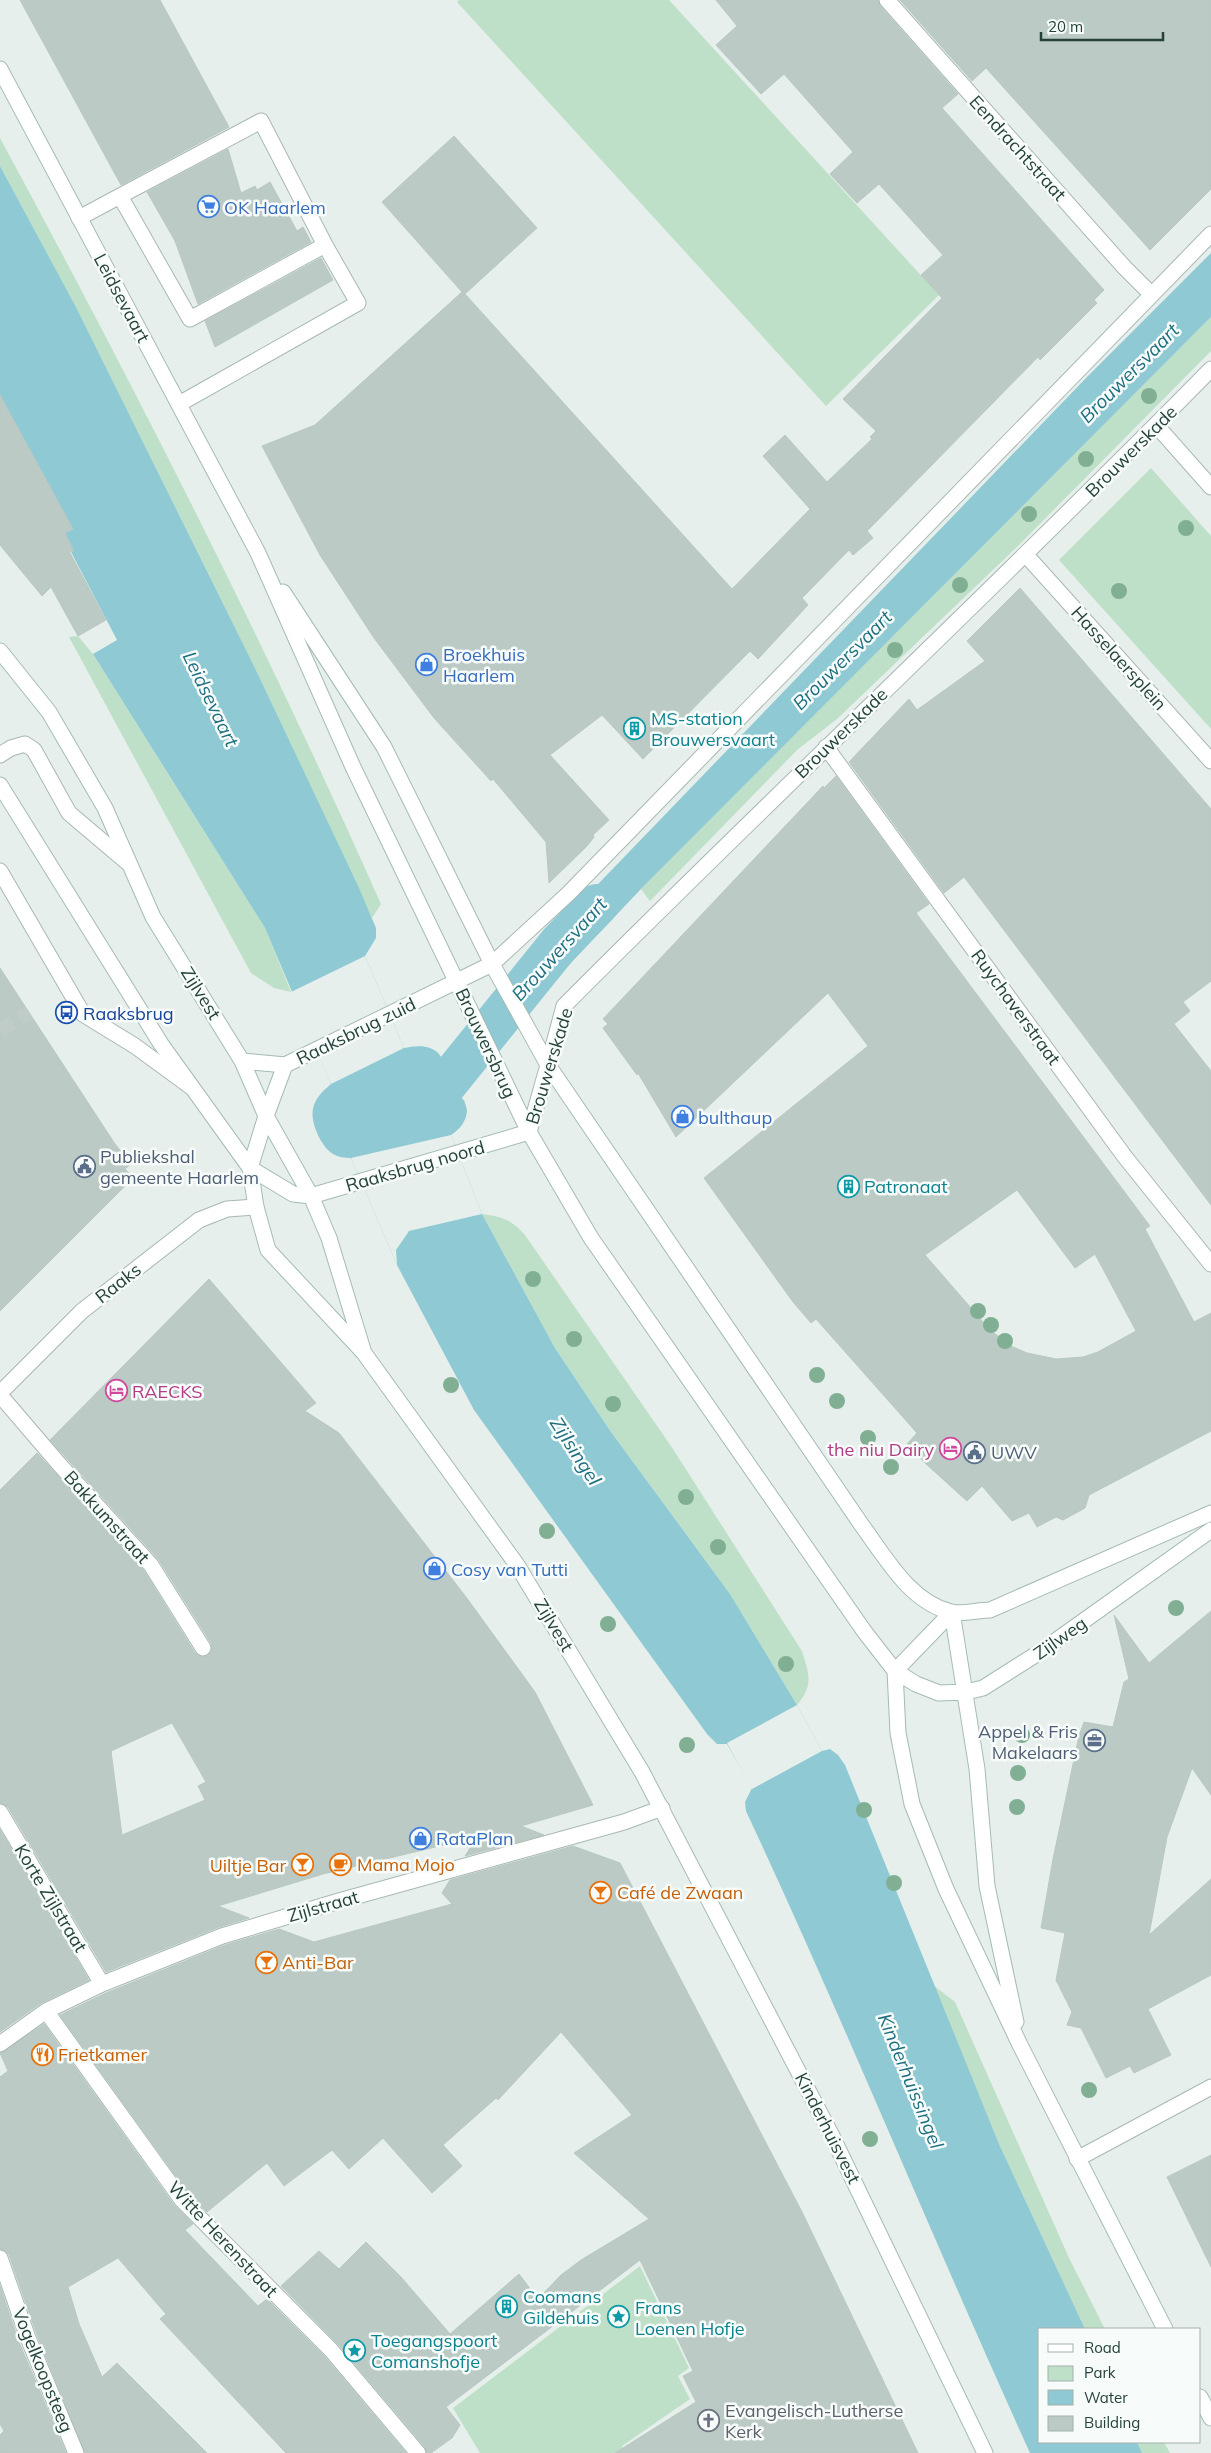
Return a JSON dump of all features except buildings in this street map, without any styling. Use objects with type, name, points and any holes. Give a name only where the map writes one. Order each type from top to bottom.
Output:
[{"type":"street","name":"Eendrachtstraat","points":[[888,0],[1117,259],[1151,294]]},
{"type":"street","name":"Leidsevaart","points":[[0,69],[258,553],[352,767],[457,981]]},
{"type":"street","points":[[78,218],[261,121],[325,245],[358,302],[179,404]]},
{"type":"street","points":[[120,196],[190,319],[325,245]]},
{"type":"street","points":[[457,981],[492,964],[558,904],[1211,234]]},
{"type":"street","name":"Brouwerskade","points":[[528,1132],[564,1006],[826,747],[1026,555],[1211,369]]},
{"type":"street","points":[[1156,425],[1211,488]]},
{"type":"street","name":"Leidsevaart","points":[[258,553],[384,747],[492,964]]},
{"type":"street","name":"Hasselaersplein","points":[[1026,555],[1211,761]]},
{"type":"street","name":"Zijlvest","points":[[0,652],[49,712],[105,808],[153,917],[242,1061],[266,1116],[310,1196],[329,1238],[364,1353]]},
{"type":"street","points":[[0,755],[11,748],[25,744],[34,750],[69,813],[128,863]]},
{"type":"street","name":"Ruychaverstraat","points":[[826,747],[1125,1157],[1211,1264]]},
{"type":"street","name":"Zijlvest","points":[[0,785],[161,1044],[250,1168],[256,1207],[268,1250],[364,1353],[517,1565],[662,1808]]},
{"type":"street","points":[[0,871],[83,1014],[135,1046],[196,1091]]},
{"type":"street","points":[[492,964],[548,1065],[863,1527],[900,1577],[927,1602],[952,1612],[990,1610],[1211,1513]]},
{"type":"street","name":"Raaksbrug zuid","points":[[285,1065],[457,981]]},
{"type":"street","name":"Brouwersbrug","points":[[457,981],[528,1132]]},
{"type":"street","points":[[242,1061],[285,1065],[266,1116],[250,1168],[292,1194],[310,1196]]},
{"type":"street","points":[[528,1132],[591,1238],[864,1631],[895,1671],[898,1733],[912,1804],[946,1889],[1020,2045],[1164,2328]]},
{"type":"street","name":"Raaksbrug noord","points":[[310,1196],[528,1132]]},
{"type":"street","name":"Raaks","points":[[0,1394],[82,1311],[199,1220],[227,1210],[256,1207]]},
{"type":"street","name":"Bakkumstraat","points":[[0,1394],[59,1464],[151,1565],[203,1648]]},
{"type":"street","name":"Zijlweg","points":[[895,1671],[916,1684],[939,1693],[966,1692],[983,1688],[1001,1678],[1211,1530]]},
{"type":"street","points":[[895,1671],[952,1612]]},
{"type":"street","points":[[952,1612],[966,1692],[980,1795],[988,1886],[1020,2045]]},
{"type":"street","name":"Zijlstraat","points":[[0,2044],[46,2011],[102,1984],[222,1936],[339,1901],[624,1822],[662,1808]]},
{"type":"street","name":"Kinderhuisvest","points":[[662,1808],[832,2136],[985,2453]]},
{"type":"street","name":"Korte Zijlstraat","points":[[0,1812],[102,1984]]},
{"type":"street","name":"Witte Herenstraat","points":[[46,2011],[182,2200],[330,2350],[418,2453]]},
{"type":"street","points":[[1077,2159],[1211,2087]]},
{"type":"street","name":"Vogelkoopsteeg","points":[[0,2258],[28,2338],[76,2453]]},
{"type":"street","points":[[1201,2398],[1211,2418]]},
{"type":"green space","points":[[459,0],[669,0],[939,295],[826,406],[457,2]]},
{"type":"green space","points":[[0,138],[150,422],[292,710],[381,904],[372,918],[255,668],[76,307],[0,166]]},
{"type":"green space","points":[[1211,317],[1211,351],[1019,545],[837,719],[797,750],[650,901],[641,889]]},
{"type":"green space","points":[[1151,468],[1211,536],[1211,729],[1059,560]]},
{"type":"green space","points":[[78,636],[93,654],[265,928],[291,992],[274,988],[251,973],[69,637]]},
{"type":"green space","points":[[482,1214],[506,1220],[515,1225],[525,1235],[671,1446],[802,1651],[809,1679],[806,1691],[797,1705],[730,1594],[611,1432],[555,1348]]},
{"type":"green space","points":[[933,1985],[955,2002],[1070,2260],[1104,2328],[1085,2328],[999,2144]]},
{"type":"green space","name":"Frans Loenen Hofje","points":[[640,2266],[689,2368],[678,2376],[690,2399],[622,2446],[622,2453],[480,2453],[453,2408]]},
{"type":"green space","points":[[1137,2443],[1165,2443],[1170,2453],[1142,2453]]},
{"type":"water","points":[[0,166],[76,307],[255,668],[359,888],[376,928],[376,938],[365,956],[404,1048],[417,1046],[433,1049],[437,1052],[460,1090],[467,1111],[462,1125],[451,1135],[482,1214],[555,1348],[611,1432],[730,1594],[797,1705],[822,1751],[830,1749],[838,1755],[845,1765],[999,2144],[1085,2328],[1038,2328],[1038,2443],[1137,2443],[1142,2453],[1030,2453],[746,1811],[745,1802],[752,1788],[727,1744],[717,1744],[707,1734],[474,1410],[397,1265],[351,1158],[333,1154],[324,1146],[317,1134],[313,1121],[314,1105],[320,1095],[331,1084],[265,928],[93,654],[117,640],[0,416]]},
{"type":"water","points":[[1211,253],[1211,317],[641,889],[568,966],[548,936],[1088,376]]},
{"type":"pier","points":[[365,956],[404,1048],[331,1084],[291,992]]},
{"type":"pier","points":[[447,1060],[465,1098],[463,1100],[445,1062]]},
{"type":"pier","points":[[451,1135],[482,1214],[409,1231],[396,1250],[397,1265],[351,1158]]},
{"type":"pier","points":[[797,1705],[822,1751],[752,1789],[727,1743]]},
{"type":"waterway","name":"Brouwersvaart","points":[[402,1107],[446,1084],[560,943],[597,905]]},
{"type":"tunnel","points":[[0,1030],[29,1013]]},
{"type":"place","name":"OK Haarlem","points":[[208,207]]},
{"type":"place","name":"Broekhuis Haarlem","points":[[427,664]]},
{"type":"place","name":"MS-station Brouwersvaart","points":[[635,728]]},
{"type":"place","name":"Raaksbrug","points":[[67,1013]]},
{"type":"place","name":"bulthaup","points":[[682,1117]]},
{"type":"place","name":"Publiekshal gemeente Haarlem","points":[[84,1166]]},
{"type":"place","name":"Patronaat","points":[[848,1186]]},
{"type":"place","name":"RAECKS","points":[[116,1391]]},
{"type":"place","name":"the niu Dairy","points":[[950,1449]]},
{"type":"place","name":"UWV","points":[[975,1452]]},
{"type":"place","name":"Cosy van Tutti","points":[[435,1569]]},
{"type":"place","name":"Appel & Fris Makelaars","points":[[1094,1741]]},
{"type":"place","name":"RataPlan","points":[[420,1838]]},
{"type":"place","name":"Mama Mojo","points":[[341,1864]]},
{"type":"place","name":"Uiltje Bar","points":[[302,1865]]},
{"type":"place","name":"Café de Zwaan","points":[[601,1892]]},
{"type":"place","name":"Anti-Bar","points":[[266,1962]]},
{"type":"place","name":"Frietkamer","points":[[42,2054]]},
{"type":"place","name":"Coomans Gildehuis","points":[[507,2306]]},
{"type":"place","name":"Frans Loenen Hofje","points":[[619,2317]]},
{"type":"place","name":"Toegangspoort Comanshofje","points":[[355,2350]]},
{"type":"place","name":"Evangelisch-Lutherse Kerk","points":[[709,2420]]},
{"type":"water label","name":"Zijlsingel","points":[[576,1451]]},
{"type":"water label","name":"Kinderhuissingel","points":[[911,2081]]}]
